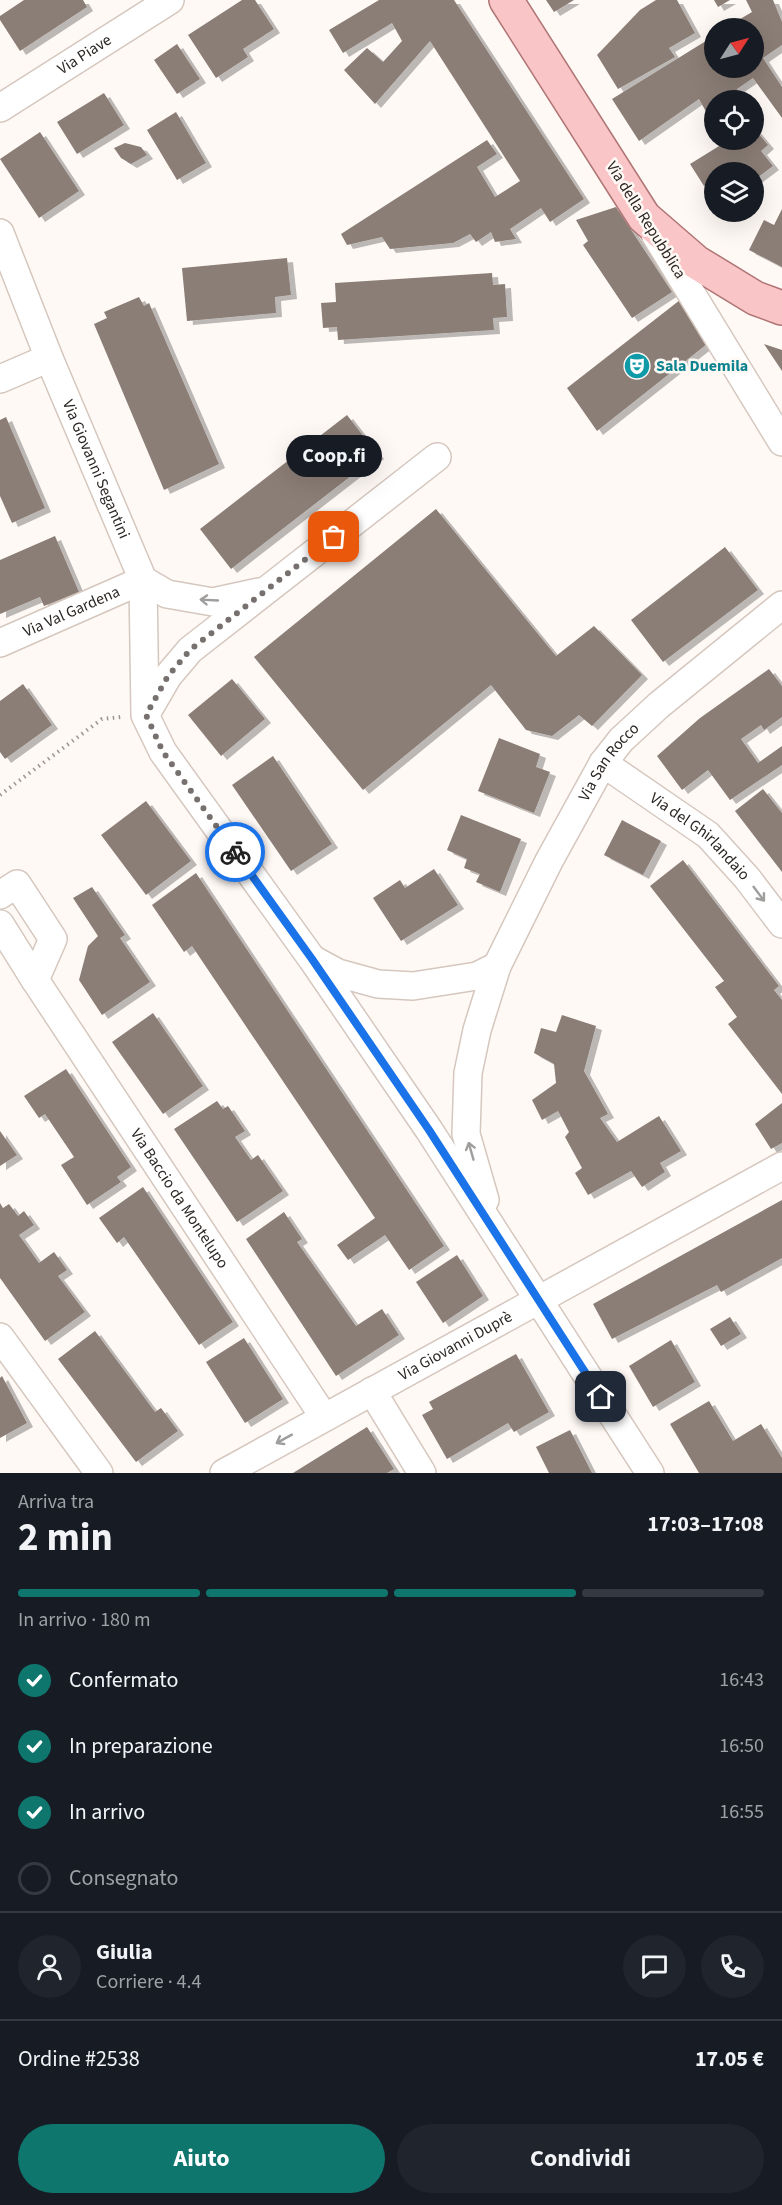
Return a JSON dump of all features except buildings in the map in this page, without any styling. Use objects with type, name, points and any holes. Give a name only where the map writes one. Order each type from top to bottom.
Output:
[{"type":"main road","name":"Via della Repubblica","points":[[506,0],[645,217]]},
{"type":"main road","points":[[645,217],[696,262],[755,298],[782,308]]},
{"type":"street","name":"Via Piave","points":[[0,108],[170,0]]},
{"type":"street","name":"Via della Repubblica","points":[[645,217],[782,442]]},
{"type":"street","name":"Via Giovanni Segantini","points":[[0,233],[49,358],[143,580],[146,715]]},
{"type":"street","points":[[0,379],[49,358]]},
{"type":"street","points":[[437,457],[190,650],[168,676],[146,715],[163,752],[312,959],[429,1130],[650,1473]]},
{"type":"street","points":[[143,580],[167,594],[213,602],[266,591]]},
{"type":"street","name":"Via Val Gardena","points":[[0,643],[143,580]]},
{"type":"street","name":"Via San Rocco","points":[[492,1227],[466,1134],[468,1073],[477,1030],[497,966],[577,807],[603,763],[621,740],[659,705],[782,605]]},
{"type":"street","points":[[145,660],[190,650]]},
{"type":"street","name":"Via del Ghirlandaio","points":[[603,763],[708,835],[747,878],[782,924]]},
{"type":"street","points":[[0,896],[17,884],[53,939],[35,980]]},
{"type":"street","name":"Via Baccio da Montelupo","points":[[0,924],[324,1417]]},
{"type":"street","points":[[312,959],[338,973],[378,984],[413,986],[477,976],[497,966]]},
{"type":"street","name":"Via San Rocco","points":[[429,1130],[454,1106],[468,1073]]},
{"type":"street","name":"Via Giovanni Duprè","points":[[224,1473],[782,1166]]},
{"type":"street","points":[[3,1348],[99,1473]]},
{"type":"street","points":[[372,1391],[422,1473]]},
{"type":"path","points":[[0,795],[102,719],[146,715]]},
{"type":"way so far","points":[[235,852],[163,752],[146,715],[168,676],[190,650],[334,537]]},
{"type":"place","name":"Sala Duemila","points":[[637,366]]},
{"type":"place","name":"Coop.fi","points":[[334,537]]},
{"type":"route","points":[[235,852],[312,959],[429,1130],[601,1397]]}]
